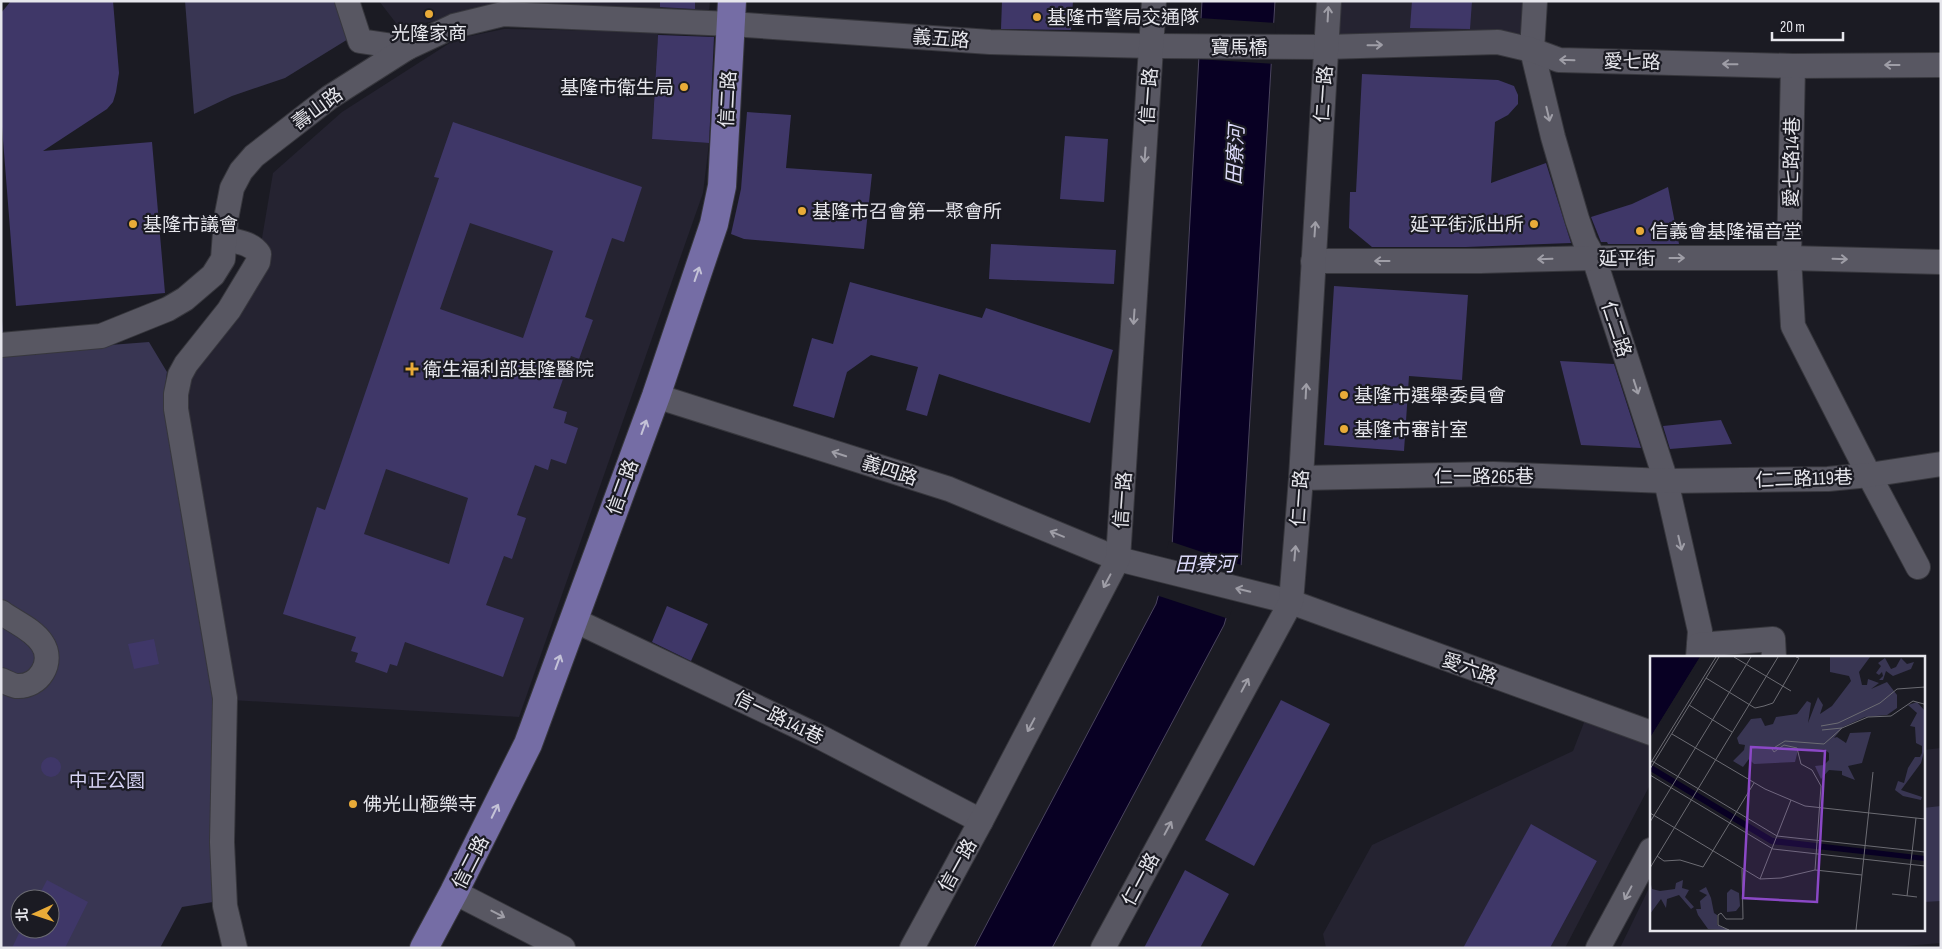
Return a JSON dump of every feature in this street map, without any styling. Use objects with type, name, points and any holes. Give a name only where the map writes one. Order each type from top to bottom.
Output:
[{"type":"main road","name":"信二路","points":[[424,948],[528,744],[656,396],[714,224],[720,195],[732,12]]},
{"type":"street","points":[[347,1],[360,41],[407,48]]},
{"type":"street","name":"信一路","points":[[912,948],[981,821],[1118,559],[1154,1]]},
{"type":"street","name":"仁一路","points":[[1103,948],[1291,602],[1301,478],[1329,1]]},
{"type":"street","name":"仁二路","points":[[1535,1],[1532,50],[1556,146],[1577,219],[1585,242],[1594,258],[1666,481],[1700,631],[1699,651]]},
{"type":"street","name":"壽山路","points":[[1,345],[101,336],[168,309],[185,299],[213,275],[223,259],[226,219],[232,188],[240,171],[254,156],[330,97],[407,48],[454,26],[503,14],[732,12]]},
{"type":"street","name":"義五路","points":[[732,12],[990,42],[1152,46]]},
{"type":"street","name":"愛七路","points":[[1326,47],[1498,42],[1532,50],[1559,60],[1793,66],[1941,65]]},
{"type":"street","name":"寶馬橋","points":[[1152,46],[1326,47]]},
{"type":"street","name":"愛七路14巷","points":[[1793,66],[1789,258],[1793,326],[1918,567]]},
{"type":"street","points":[[225,239],[249,244],[259,254],[258,262],[229,310],[186,364],[180,375],[176,394],[176,409],[225,698],[222,851],[225,906],[235,948]]},
{"type":"street","name":"延平街","points":[[1313,261],[1789,258],[1941,262]]},
{"type":"street","name":"義四路","points":[[656,396],[949,489],[1118,559],[1291,602]]},
{"type":"street","name":"仁二路119巷","points":[[1666,481],[1828,479],[1941,464]]},
{"type":"street","name":"仁一路265巷","points":[[1301,478],[1493,474],[1666,481]]},
{"type":"street","name":"愛六路","points":[[1291,602],[1650,733]]},
{"type":"street","points":[[1,612],[33,633],[41,641],[45,647],[47,659],[41,675],[30,683],[15,686],[1,680]]},
{"type":"street","name":"信一路141巷","points":[[574,620],[813,734],[981,821]]},
{"type":"street","points":[[1699,651],[1773,639],[1774,656]]},
{"type":"street","points":[[1598,948],[1650,852]]},
{"type":"street","points":[[454,892],[563,948]]},
{"type":"shaded area","name":"光隆家商","points":[[379,1],[710,1],[709,11],[455,18],[399,27]]},
{"type":"shaded area","points":[[1332,1],[1535,1],[1532,50],[1329,60]]},
{"type":"shaded area","name":"衛生福利部基隆醫院","points":[[504,29],[658,32],[652,139],[709,143],[703,193],[519,717],[232,700],[179,430],[186,364],[258,262],[273,173],[342,112],[456,39]]},
{"type":"shaded area","points":[[1585,720],[1650,743],[1650,785],[1565,948],[1550,948],[1597,861],[1531,825],[1463,948],[1326,948],[1323,934],[1372,845],[1573,751]]},
{"type":"shaded area","points":[[1941,748],[1941,943],[1881,948],[1620,948],[1650,886],[1650,932],[1924,932],[1924,750]]},
{"type":"green space","points":[[185,1],[359,1],[366,28],[285,78],[232,96],[194,114]]},
{"type":"green space","name":"中正公園","points":[[1,310],[5,353],[149,342],[167,372],[164,395],[167,427],[215,698],[213,902],[182,907],[160,948],[1,948]]},
{"type":"green space","points":[[1941,806],[1941,901],[1924,902],[1924,808]]},
{"type":"water","name":"田寮河","points":[[1202,1],[1275,1],[1241,567],[1224,625],[1052,948],[974,948],[1156,604],[1172,547]]},
{"type":"pier","points":[[1199,18],[1276,23],[1274,64],[1197,59]]},
{"type":"pier","points":[[1169,541],[1244,566],[1229,619],[1156,595]]},
{"type":"building","points":[[11,1],[113,1],[119,73],[113,102],[107,109],[43,151],[152,142],[165,293],[16,306],[1,114],[1,13]]},
{"type":"building","points":[[660,1],[695,1],[695,9],[660,7]]},
{"type":"building","name":"基隆市警局交通隊","points":[[1002,1],[1073,1],[1071,30],[1001,29]]},
{"type":"building","points":[[1412,1],[1472,1],[1470,29],[1410,28]]},
{"type":"building","name":"基隆市衛生局","points":[[658,35],[714,37],[709,143],[652,139]]},
{"type":"building","points":[[1362,74],[1498,80],[1514,86],[1518,95],[1518,104],[1508,115],[1495,122],[1491,183],[1546,163],[1571,243],[1466,247],[1372,247],[1349,228],[1350,192],[1356,192]]},
{"type":"building","name":"基隆市召會第一聚會所","points":[[747,112],[791,115],[786,168],[872,174],[864,249],[744,239],[731,234],[741,189]]},
{"type":"building","points":[[453,122],[642,187],[624,242],[612,238],[585,317],[593,320],[579,359],[571,356],[553,408],[567,412],[564,423],[578,428],[566,464],[551,459],[548,470],[535,465],[517,515],[526,518],[512,559],[504,556],[486,605],[524,618],[503,677],[405,642],[397,666],[390,664],[387,673],[355,662],[358,653],[351,651],[356,637],[283,614],[317,507],[325,510],[439,178],[434,177]],"holes":[[[470,223],[553,251],[523,338],[440,309]],[[386,469],[468,498],[449,564],[364,534]]]},
{"type":"building","points":[[1065,136],[1108,139],[1104,202],[1060,199]]},
{"type":"building","name":"信義會基隆福音堂","points":[[1668,187],[1679,244],[1608,244],[1607,242],[1601,242],[1591,217],[1632,204]]},
{"type":"building","points":[[991,244],[1116,250],[1114,284],[989,279]]},
{"type":"building","points":[[850,282],[982,318],[986,308],[1113,350],[1090,423],[939,374],[927,416],[906,410],[918,367],[871,355],[847,372],[834,418],[793,406],[812,338],[833,344]]},
{"type":"building","points":[[1334,286],[1468,295],[1462,380],[1409,376],[1404,451],[1324,445]]},
{"type":"building","points":[[1560,361],[1614,364],[1641,448],[1581,445]]},
{"type":"building","points":[[1721,420],[1732,444],[1670,449],[1663,426]]},
{"type":"building","points":[[667,606],[708,624],[691,661],[652,642]]},
{"type":"building","points":[[154,639],[159,664],[134,669],[128,644]]},
{"type":"building","points":[[1281,700],[1330,724],[1254,866],[1205,840]]},
{"type":"building","points":[[51,757],[58,760],[61,767],[58,774],[51,777],[44,774],[41,767],[44,760]]},
{"type":"building","points":[[1531,824],[1597,861],[1550,948],[1463,948]]},
{"type":"building","points":[[1185,870],[1229,894],[1200,948],[1144,948]]},
{"type":"building","points":[[47,880],[88,902],[65,948],[12,948],[16,939],[60,939],[60,889],[42,889]]},
{"type":"place","name":"光隆家商","points":[[429,14]]},
{"type":"place","name":"基隆市警局交通隊","points":[[1037,17]]},
{"type":"place","name":"基隆市衛生局","points":[[684,87]]},
{"type":"place","name":"基隆市召會第一聚會所","points":[[802,211]]},
{"type":"place","name":"基隆市議會","points":[[133,224]]},
{"type":"place","name":"延平街派出所","points":[[1534,224]]},
{"type":"place","name":"信義會基隆福音堂","points":[[1640,231]]},
{"type":"place","name":"衛生福利部基隆醫院","points":[[412,369]]},
{"type":"place","name":"基隆市選舉委員會","points":[[1344,395]]},
{"type":"place","name":"基隆市審計室","points":[[1344,429]]},
{"type":"place","name":"佛光山極樂寺","points":[[353,804]]}]
